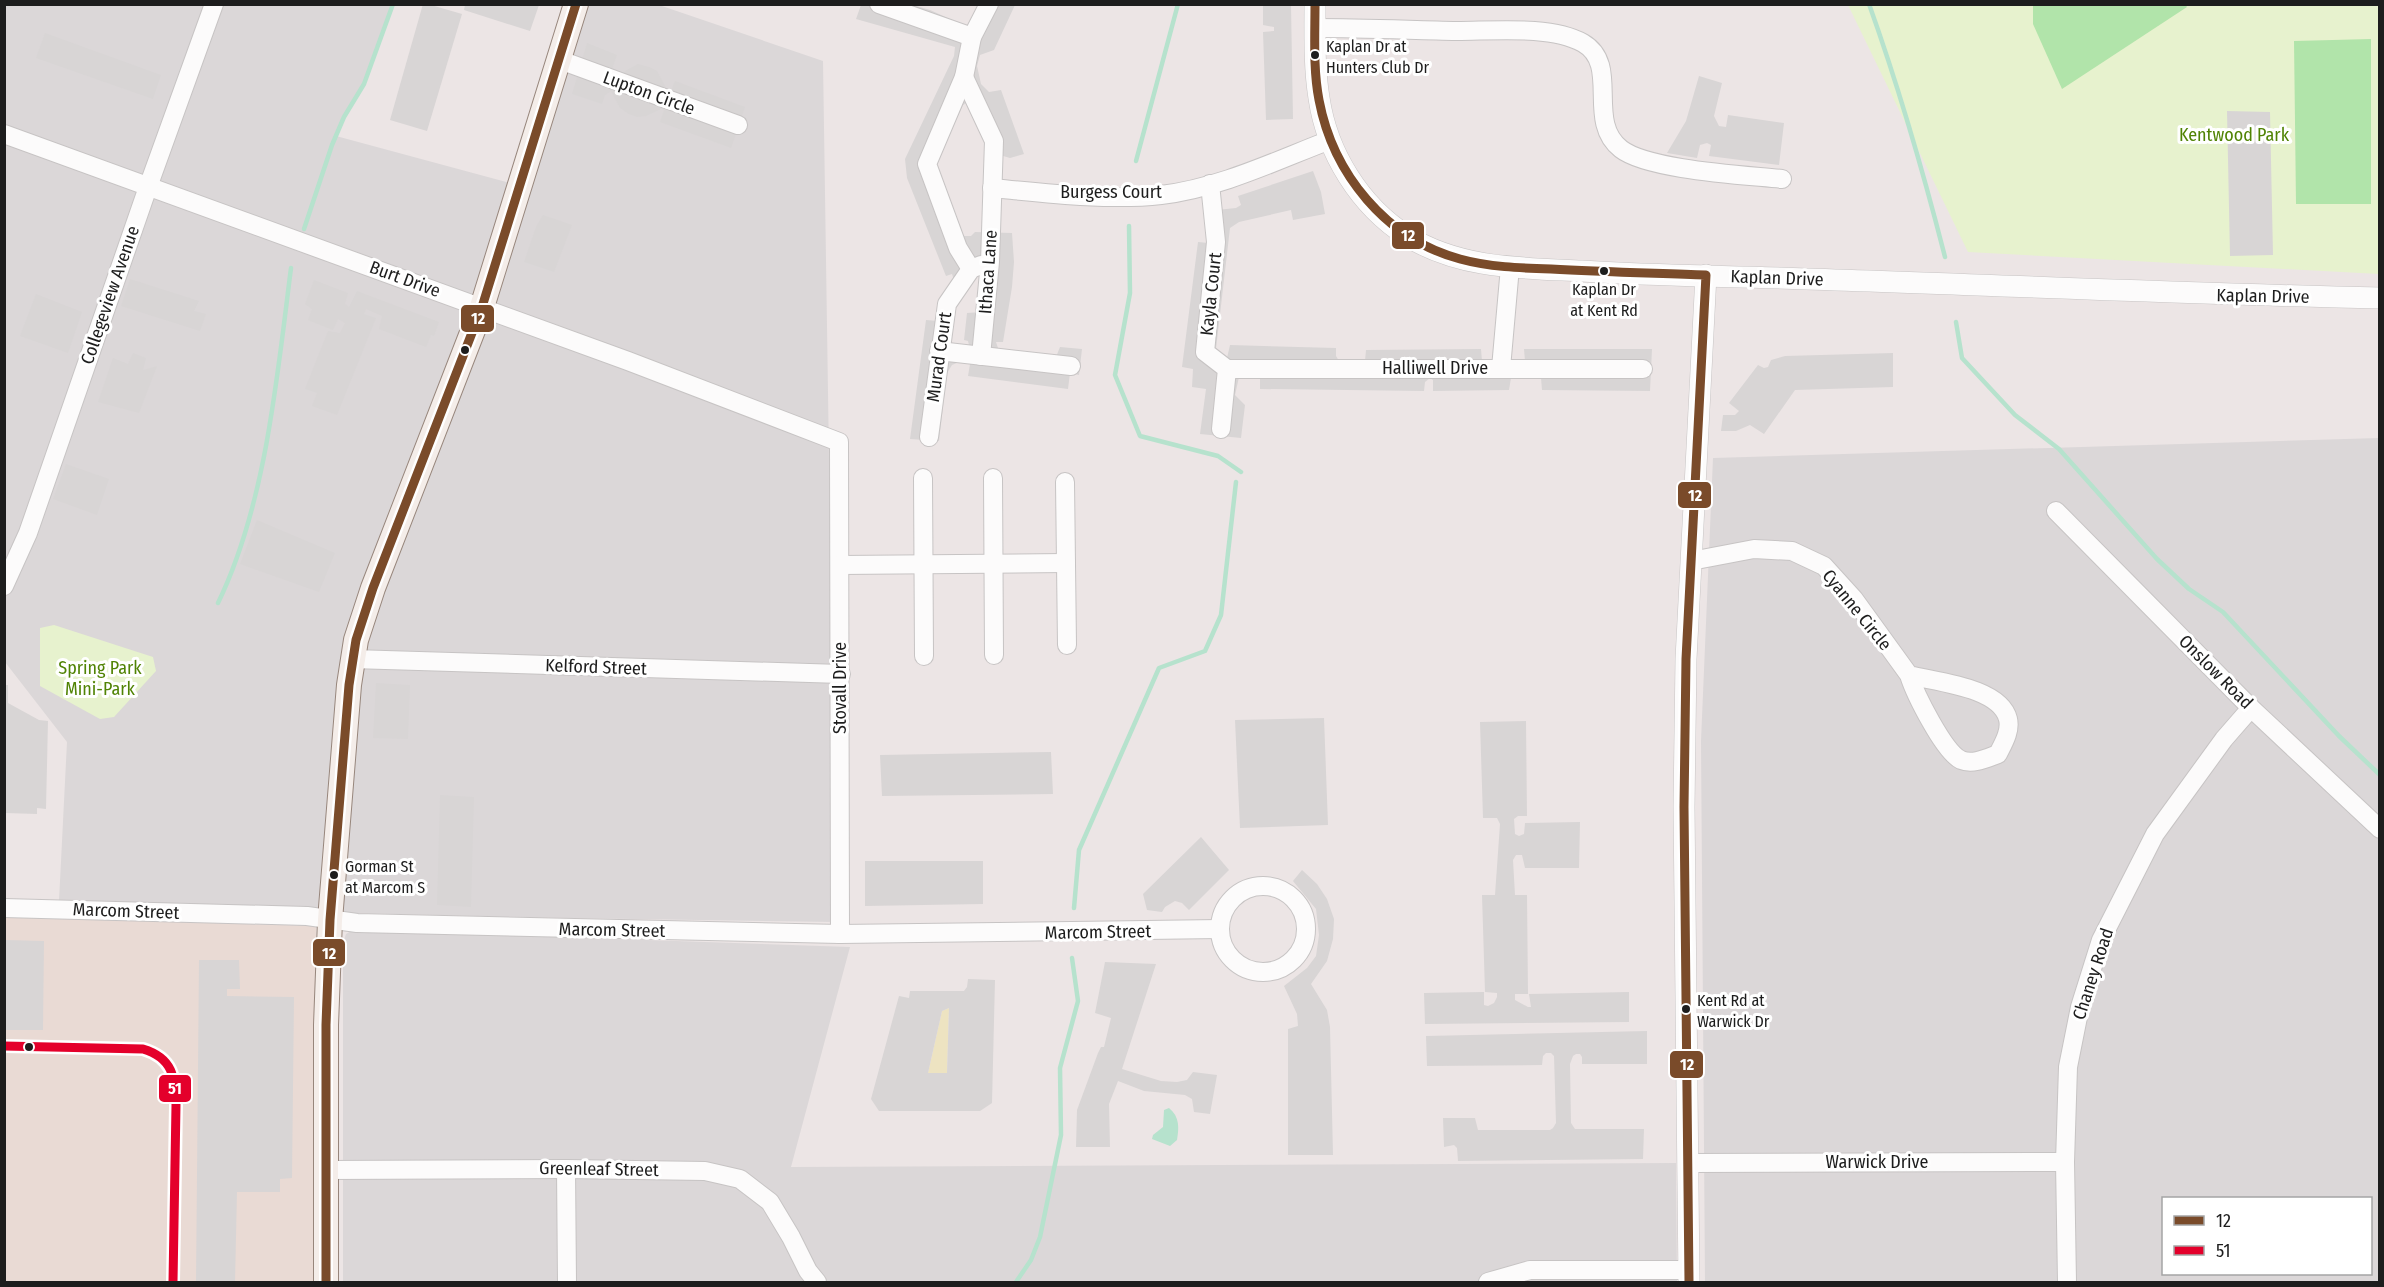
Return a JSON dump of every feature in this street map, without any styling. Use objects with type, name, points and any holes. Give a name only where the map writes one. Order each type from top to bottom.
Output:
[{"type":"main road","points":[[326,1282],[326,1025],[330,920],[352,659],[373,588],[482,307],[576,4]]},
{"type":"street","name":"Collegeview Avenue","points":[[4,586],[28,533],[214,4]]},
{"type":"street","points":[[879,4],[972,37]]},
{"type":"street","points":[[989,4],[972,37],[964,77],[927,164],[958,248],[971,269],[990,262]]},
{"type":"street","name":"Kaplan Drive","points":[[1315,4],[1319,99],[1330,140],[1348,175],[1364,198],[1405,235],[1448,256],[1510,267],[1634,274],[2379,298]]},
{"type":"street","points":[[1315,28],[1527,32],[1569,37],[1584,44],[1600,63],[1603,116],[1611,138],[1621,149],[1638,158],[1680,168],[1782,179]]},
{"type":"street","name":"Lupton Circle","points":[[560,60],[738,125]]},
{"type":"street","name":"Ithaca Lane","points":[[964,77],[994,141],[990,262],[981,356]]},
{"type":"street","name":"Burt Drive","points":[[4,134],[482,307],[838,442]]},
{"type":"street","name":"Burgess Court","points":[[992,188],[1113,196],[1161,195],[1210,184],[1330,140]]},
{"type":"street","name":"Kayla Court","points":[[1210,184],[1216,242],[1205,352],[1227,369]]},
{"type":"street","points":[[1501,368],[1510,267]]},
{"type":"street","name":"Murad Court","points":[[929,437],[946,304],[971,269]]},
{"type":"street","points":[[1488,1282],[1530,1270],[1689,1276],[1684,807],[1686,659],[1706,275]]},
{"type":"street","points":[[939,351],[1071,366]]},
{"type":"street","points":[[1221,429],[1227,369]]},
{"type":"street","name":"Halliwell Drive","points":[[1227,369],[1643,369]]},
{"type":"street","name":"Stovall Drive","points":[[838,442],[841,674],[840,934]]},
{"type":"street","points":[[923,478],[924,656]]},
{"type":"street","points":[[993,478],[994,655]]},
{"type":"street","points":[[1065,482],[1067,645]]},
{"type":"street","name":"Onslow Road","points":[[2056,511],[2251,708],[2379,829]]},
{"type":"street","name":"Cyanne Circle","points":[[1691,561],[1754,549],[1792,551],[1824,566],[1854,599],[1909,675],[1924,710],[1959,759],[1970,762],[1998,754],[2007,737],[2008,719],[1999,703],[1982,693],[1909,675]]},
{"type":"street","points":[[840,565],[1066,563]]},
{"type":"street","name":"Kelford Street","points":[[352,659],[841,674]]},
{"type":"street","name":"Chaney Road","points":[[2067,1282],[2065,1162],[2067,1067],[2080,1007],[2101,940],[2155,834],[2224,740],[2251,708]]},
{"type":"street","points":[[1259,885],[1274,886],[1288,893],[1299,903],[1306,919],[1307,934],[1302,948],[1293,960],[1278,970],[1263,972],[1248,969],[1230,957],[1222,944],[1220,929],[1222,914],[1229,901],[1244,890],[1259,885]]},
{"type":"street","name":"Marcom Street","points":[[4,908],[307,916],[357,923],[840,934],[1220,929]]},
{"type":"street","name":"Warwick Drive","points":[[1689,1163],[2065,1162]]},
{"type":"street","points":[[566,1168],[567,1282]]},
{"type":"street","name":"Greenleaf Street","points":[[326,1170],[566,1168],[705,1171],[740,1179],[770,1202],[808,1271],[817,1282]]},
{"type":"shaded area","points":[[423,4],[462,14],[427,131],[390,120]]},
{"type":"shaded area","points":[[465,4],[539,5],[530,31],[464,10]]},
{"type":"shaded area","points":[[5,5],[393,5],[364,84],[344,117],[336,136],[529,188],[588,5],[659,5],[823,61],[836,922],[315,912],[59,901],[67,742],[5,662]]},
{"type":"shaded area","points":[[861,5],[913,5],[970,28],[982,5],[1015,5],[994,50],[980,55],[977,66],[981,84],[989,92],[1001,90],[1024,154],[1010,158],[990,152],[968,102],[963,105],[937,162],[938,175],[958,229],[964,236],[971,236],[975,232],[1012,233],[1014,262],[1012,287],[1003,342],[996,342],[998,348],[1003,351],[1056,357],[1060,347],[1082,349],[1079,375],[1070,373],[1068,389],[968,376],[970,364],[959,362],[952,365],[947,373],[939,441],[910,439],[926,320],[938,321],[954,280],[952,274],[946,276],[907,178],[905,159],[954,56],[955,47],[856,19]],"holes":[[[981,273],[981,312],[967,313],[964,340],[968,341],[969,345],[964,347],[950,341],[953,312],[972,280]]]},
{"type":"shaded area","points":[[1263,5],[1291,5],[1293,119],[1266,120],[1263,32],[1274,31],[1274,27],[1263,25]]},
{"type":"shaded area","points":[[45,33],[161,75],[153,99],[36,58]]},
{"type":"shaded area","points":[[587,43],[617,55],[612,69],[613,74],[618,75],[638,64],[657,71],[667,90],[671,91],[675,81],[745,107],[731,148],[660,122],[664,110],[661,109],[646,116],[637,117],[629,114],[620,108],[611,91],[605,95],[602,104],[572,94]]},
{"type":"shaded area","points":[[1699,76],[1722,83],[1714,116],[1719,126],[1726,127],[1728,115],[1784,123],[1779,165],[1709,156],[1711,145],[1707,143],[1700,145],[1697,158],[1667,153],[1686,121]]},
{"type":"shaded area","points":[[2227,111],[2270,112],[2273,255],[2230,256]]},
{"type":"shaded area","points":[[1313,171],[1321,192],[1325,214],[1293,220],[1291,210],[1239,222],[1230,228],[1216,349],[1227,358],[1230,345],[1336,348],[1339,361],[1365,361],[1366,350],[1481,349],[1482,361],[1525,361],[1524,349],[1652,349],[1650,391],[1542,390],[1541,378],[1511,378],[1509,390],[1433,391],[1433,380],[1430,378],[1425,382],[1424,391],[1260,389],[1260,378],[1239,377],[1235,395],[1245,405],[1241,438],[1200,434],[1206,389],[1192,387],[1193,369],[1182,367],[1198,242],[1208,243],[1207,211],[1236,208],[1241,205],[1238,196]]},
{"type":"shaded area","points":[[543,215],[572,225],[554,272],[524,262],[536,227]]},
{"type":"shaded area","points":[[130,279],[199,301],[194,311],[206,314],[200,331],[121,306]]},
{"type":"shaded area","points":[[314,280],[348,293],[345,304],[349,307],[357,291],[439,322],[434,336],[431,335],[426,347],[379,329],[382,316],[366,309],[364,314],[376,318],[337,415],[312,406],[317,393],[305,389],[328,331],[340,333],[345,323],[338,319],[333,330],[308,320],[312,309],[305,304]]},
{"type":"shaded area","points":[[36,294],[82,312],[68,353],[20,336]]},
{"type":"shaded area","points":[[133,353],[146,358],[143,370],[157,366],[139,413],[98,402],[113,358],[128,364]]},
{"type":"shaded area","points":[[1893,353],[1893,387],[1795,390],[1764,434],[1750,425],[1736,431],[1721,431],[1723,415],[1735,415],[1739,411],[1729,403],[1758,365],[1768,367],[1771,360],[1785,356]]},
{"type":"shaded area","points":[[2379,438],[2379,1282],[1705,1282],[1701,741],[1713,458]]},
{"type":"shaded area","points":[[66,464],[109,479],[97,515],[53,499]]},
{"type":"shaded area","points":[[257,520],[335,553],[319,592],[240,564]]},
{"type":"shaded area","points":[[376,683],[410,685],[408,739],[373,738]]},
{"type":"shaded area","points":[[4,685],[8,685],[8,703],[39,720],[48,721],[46,809],[37,808],[37,814],[5,813]]},
{"type":"shaded area","points":[[1324,718],[1328,825],[1240,828],[1235,720]]},
{"type":"shaded area","points":[[1526,721],[1527,816],[1518,816],[1514,819],[1515,834],[1519,836],[1524,834],[1525,823],[1580,822],[1579,868],[1525,868],[1522,855],[1516,855],[1513,860],[1515,895],[1527,895],[1528,994],[1515,994],[1515,1000],[1531,1007],[1529,994],[1629,992],[1629,1022],[1425,1024],[1424,993],[1484,992],[1484,1005],[1488,1006],[1494,1003],[1497,997],[1497,993],[1485,992],[1482,895],[1495,895],[1500,824],[1497,818],[1483,818],[1480,722]]},
{"type":"shaded area","points":[[1051,752],[1053,794],[882,796],[880,755]]},
{"type":"shaded area","points":[[440,795],[474,797],[471,907],[437,905]]},
{"type":"shaded area","points":[[1201,837],[1229,870],[1189,910],[1182,903],[1175,901],[1165,907],[1162,912],[1147,910],[1143,894]]},
{"type":"shaded area","points":[[865,861],[983,861],[983,904],[865,906]]},
{"type":"shaded area","points":[[1302,870],[1317,884],[1327,899],[1334,919],[1333,939],[1327,961],[1311,984],[1327,1010],[1330,1027],[1333,1155],[1288,1155],[1288,1029],[1298,1026],[1297,1014],[1284,986],[1307,968],[1316,956],[1319,935],[1316,909],[1293,881]]},
{"type":"shaded area","points":[[5,917],[316,926],[314,1282],[5,1282]]},
{"type":"shaded area","points":[[353,930],[850,947],[791,1167],[1676,1163],[1677,1282],[343,1282],[343,943],[346,934]]},
{"type":"shaded area","points":[[5,940],[44,941],[43,1030],[5,1030]]},
{"type":"shaded area","points":[[199,960],[239,960],[240,989],[227,989],[227,996],[294,997],[292,1178],[280,1179],[280,1192],[237,1192],[235,1282],[196,1282]]},
{"type":"shaded area","points":[[1105,962],[1156,964],[1122,1069],[1161,1081],[1187,1080],[1193,1072],[1217,1075],[1210,1114],[1194,1112],[1192,1099],[1185,1095],[1144,1091],[1118,1081],[1109,1104],[1110,1147],[1076,1147],[1077,1110],[1098,1053],[1101,1047],[1104,1047],[1111,1018],[1095,1013]]},
{"type":"shaded area","points":[[968,979],[995,980],[992,1103],[980,1111],[879,1111],[871,1099],[899,996],[909,998],[910,991],[964,991]],"holes":[[[949,1008],[947,1073],[928,1073],[942,1011]]]},
{"type":"shaded area","points":[[949,1008],[947,1074],[928,1073],[942,1011]]},
{"type":"shaded area","points":[[1647,1031],[1647,1064],[1582,1064],[1582,1057],[1576,1054],[1570,1064],[1571,1123],[1575,1129],[1644,1129],[1643,1159],[1458,1161],[1457,1148],[1454,1145],[1444,1147],[1443,1118],[1475,1118],[1478,1130],[1550,1130],[1553,1128],[1556,1123],[1554,1056],[1546,1053],[1543,1056],[1542,1065],[1427,1066],[1426,1036]]},
{"type":"shaded area","points":[[1169,1108],[1177,1119],[1178,1127],[1177,1140],[1170,1146],[1152,1139],[1153,1135],[1163,1127],[1164,1110]]},
{"type":"green space","points":[[2185,4],[2187,7],[2062,89],[2033,24],[2033,5]]},
{"type":"green space","name":"Kentwood Park","points":[[1848,5],[2379,5],[2379,274],[1968,252]]},
{"type":"green space","points":[[2371,39],[2371,204],[2296,204],[2294,41]]},
{"type":"green space","name":"Spring Park Mini-Park","points":[[54,625],[153,657],[156,671],[114,717],[100,719],[40,686],[40,628]]},
{"type":"waterway","points":[[304,229],[332,145],[344,117],[364,84],[393,4]]},
{"type":"waterway","points":[[1136,161],[1178,4]]},
{"type":"waterway","points":[[1869,4],[1910,130],[1945,257]]},
{"type":"waterway","points":[[1129,226],[1130,293],[1115,375],[1140,436],[1218,456],[1241,472]]},
{"type":"waterway","points":[[218,603],[248,524],[258,482],[274,396],[291,268]]},
{"type":"waterway","points":[[1956,322],[1962,358],[2015,415],[2059,449],[2157,559],[2189,589],[2223,612],[2339,736],[2380,775]]},
{"type":"waterway","points":[[1074,908],[1079,850],[1159,668],[1205,651],[1221,615],[1236,482]]},
{"type":"waterway","points":[[1016,1282],[1031,1260],[1040,1237],[1061,1135],[1060,1068],[1078,1001],[1072,958]]},
{"type":"transit line","name":"12","points":[[326,1282],[326,1025],[330,920],[349,685],[356,640],[373,588],[482,307],[576,4]]},
{"type":"transit line","name":"12","points":[[1315,4],[1317,88],[1326,127],[1350,178],[1367,200],[1409,236],[1433,249],[1460,259],[1493,265],[1516,268],[1706,275],[1686,659],[1684,807],[1689,1282]]},
{"type":"transit line","name":"51","points":[[4,1046],[143,1049],[166,1063],[173,1077],[176,1105],[173,1282]]},
{"type":"place","name":"Kaplan Dr at Hunters Club Dr","points":[[1315,55]]},
{"type":"place","name":"Kaplan Dr at Kent Rd","points":[[1604,271]]},
{"type":"place","name":"Gorman St at Marcom S","points":[[334,875]]},
{"type":"place","name":"Kent Rd at Warwick Dr","points":[[1686,1009]]}]
